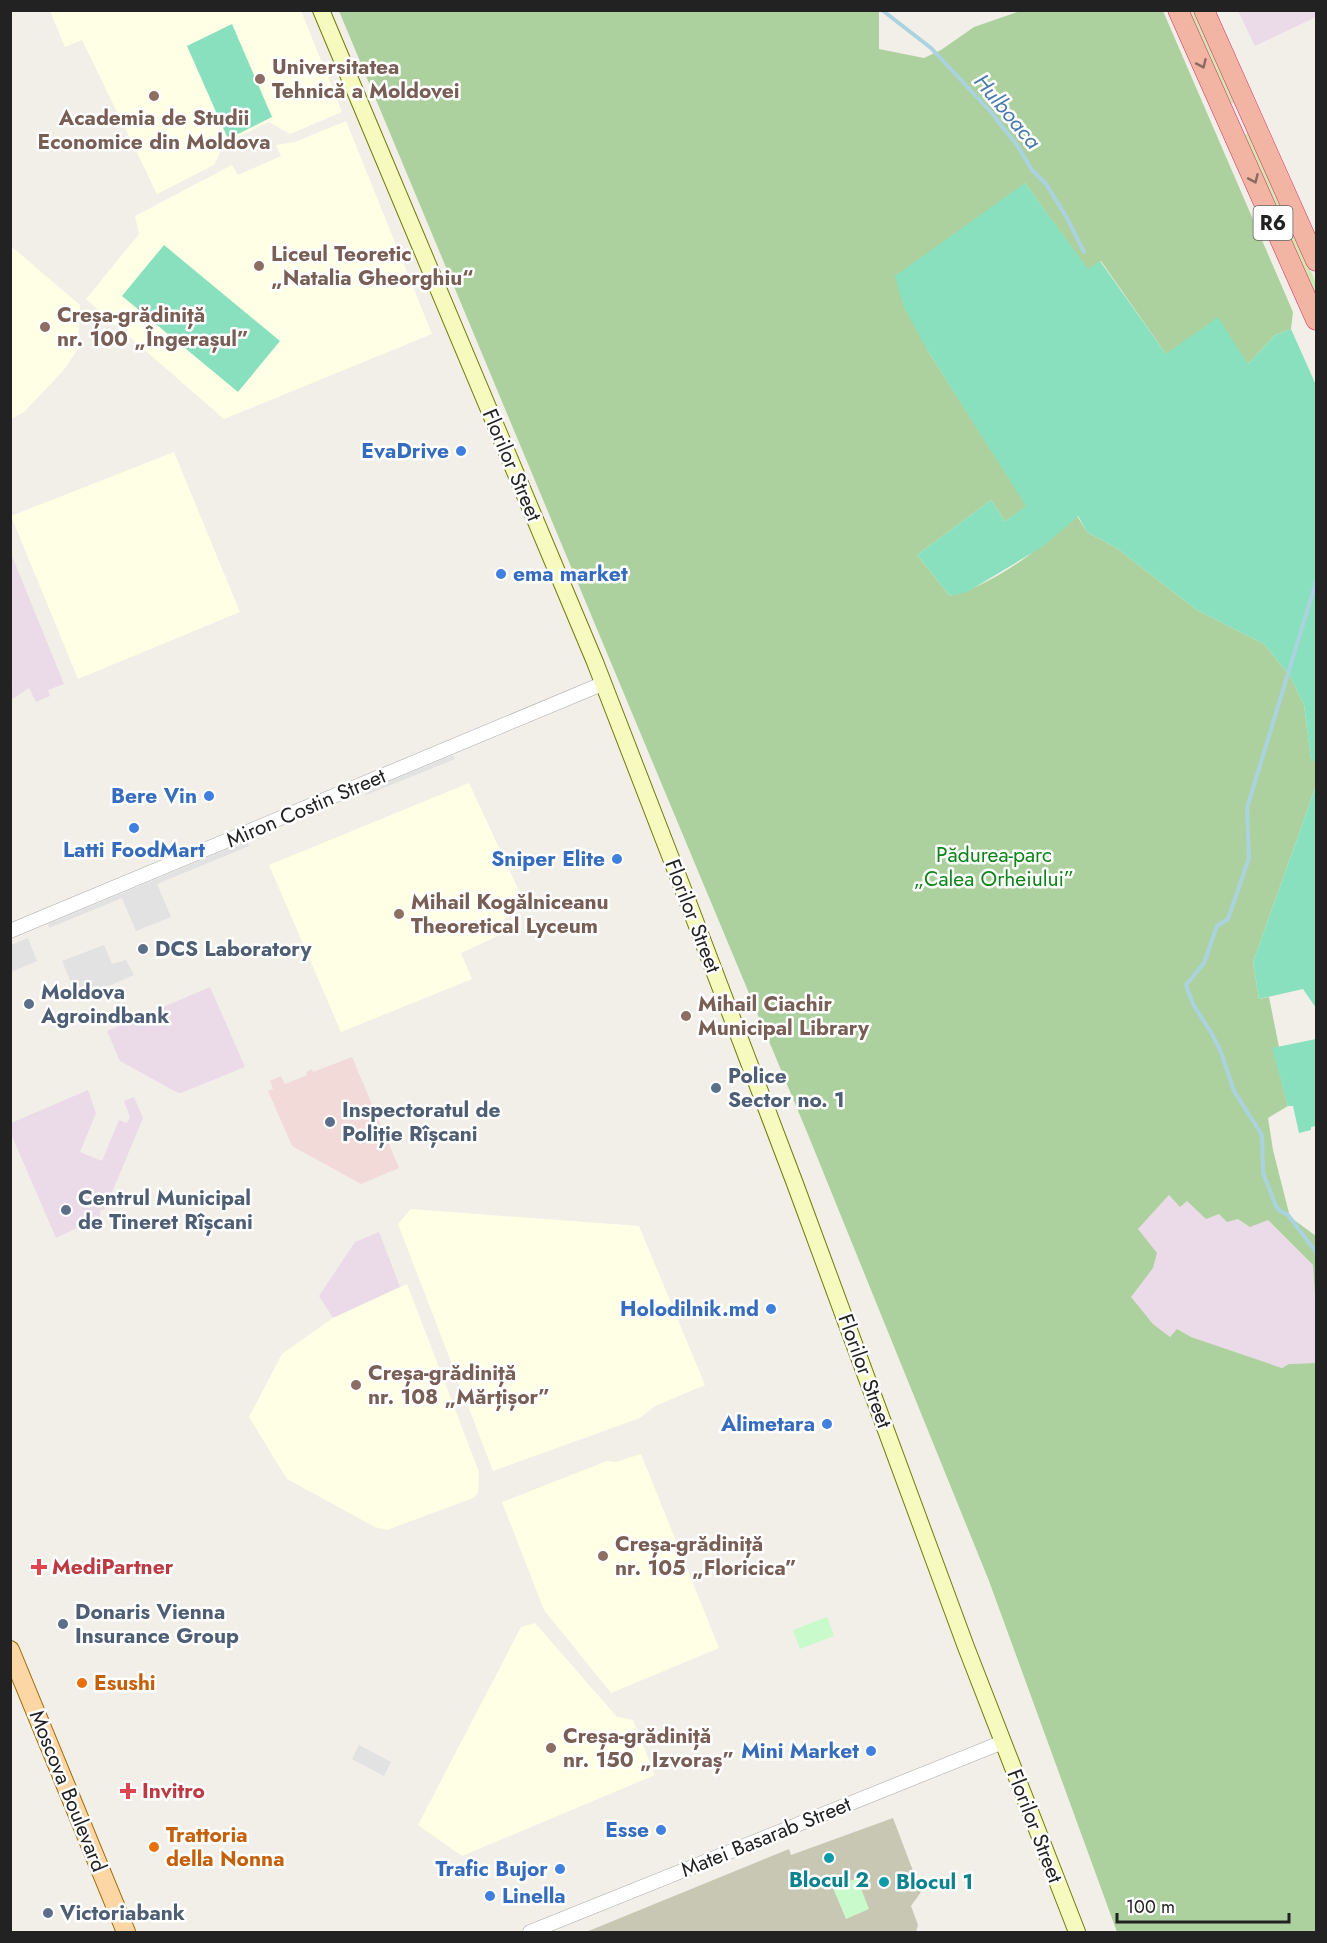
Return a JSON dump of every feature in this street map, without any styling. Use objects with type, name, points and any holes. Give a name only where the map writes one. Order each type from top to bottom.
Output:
[{"type":"highway","name":"R6","points":[[1178,10],[1317,320]]},
{"type":"highway","name":"R6","points":[[1204,10],[1317,261]]},
{"type":"highway","points":[[1230,126],[1251,116]]},
{"type":"main road","name":"Florilor Street","points":[[321,10],[537,524],[686,897],[1003,1742],[1077,1932]]},
{"type":"main road","name":"Moscova Boulevard","points":[[10,1650],[126,1932]]},
{"type":"street","name":"Miron Costin Street","points":[[10,932],[602,684]]},
{"type":"street","name":"Matei Basarab Street","points":[[530,1932],[1003,1742]]},
{"type":"shaded area","points":[[50,11],[301,11],[342,112],[290,134],[269,122],[224,144],[214,165],[157,194],[82,40],[65,47]]},
{"type":"shaded area","points":[[1238,11],[1316,11],[1316,17],[1255,46]]},
{"type":"shaded area","name":"Liceul Teoretic „Natalia Gheorghiu“","points":[[346,121],[432,334],[224,419],[86,299],[139,234],[135,216],[232,165],[238,175],[281,156],[276,145],[295,142]]},
{"type":"shaded area","name":"Creșa-grădiniță nr. 100 „Îngerașul”","points":[[11,246],[80,305],[78,349],[63,371],[24,412],[11,419]]},
{"type":"shaded area","points":[[174,452],[240,612],[78,679],[11,516]]},
{"type":"shaded area","points":[[10,551],[64,684],[48,690],[50,696],[36,702],[29,688],[11,700],[13,685],[10,680]]},
{"type":"shaded area","points":[[453,755],[455,759],[366,795],[365,791]]},
{"type":"shaded area","name":"Mihail Kogălniceanu Theoretical Lyceum","points":[[469,783],[519,891],[496,937],[461,953],[472,979],[341,1032],[269,865]]},
{"type":"shaded area","points":[[247,841],[249,846],[157,884],[171,917],[136,931],[122,898],[49,928],[48,924]]},
{"type":"shaded area","points":[[28,938],[37,961],[11,972],[11,945]]},
{"type":"shaded area","points":[[104,945],[112,964],[126,960],[134,975],[78,999],[62,961]]},
{"type":"shaded area","points":[[210,987],[245,1067],[178,1093],[120,1061],[107,1031]]},
{"type":"shaded area","name":"Inspectoratul de Poliție Rîșcani","points":[[352,1057],[399,1168],[361,1184],[292,1146],[268,1091],[273,1089],[270,1081],[281,1076],[285,1084],[307,1075],[306,1072],[312,1069],[313,1072]]},
{"type":"shaded area","points":[[88,1090],[96,1113],[80,1152],[102,1161],[119,1120],[127,1123],[130,1117],[124,1101],[134,1097],[143,1118],[105,1209],[100,1211],[100,1217],[56,1238],[11,1134],[11,1123]]},
{"type":"shaded area","points":[[1169,1195],[1238,1219],[1267,1219],[1313,1265],[1316,1363],[1289,1364],[1282,1368],[1191,1337],[1177,1329],[1170,1337],[1153,1324],[1130,1297],[1153,1268],[1138,1229]]},
{"type":"shaded area","points":[[411,1209],[639,1226],[705,1385],[655,1406],[640,1418],[493,1471],[398,1224]]},
{"type":"shaded area","points":[[379,1232],[400,1287],[333,1318],[319,1296],[355,1242]]},
{"type":"shaded area","name":"Creșa-grădiniță nr. 108 „Mărțișor”","points":[[407,1284],[479,1472],[478,1493],[473,1498],[387,1530],[375,1527],[287,1479],[249,1417],[282,1354],[333,1318]]},
{"type":"shaded area","name":"Creșa-grădiniță nr. 105 „Floricica”","points":[[641,1454],[719,1648],[611,1693],[544,1610],[502,1502],[607,1461],[616,1462]]},
{"type":"shaded area","name":"Creșa-grădiniță nr. 150 „Izvoraș”","points":[[535,1623],[617,1717],[633,1720],[655,1775],[462,1856],[418,1825],[521,1627]]},
{"type":"shaded area","points":[[359,1745],[391,1762],[384,1776],[352,1759]]},
{"type":"shaded area","points":[[893,1818],[921,1892],[911,1906],[918,1925],[916,1932],[586,1932],[789,1849],[791,1855]]},
{"type":"green space","name":"Pădurea-parc „Calea Orheiului”","points":[[339,11],[879,11],[879,49],[924,58],[941,50],[974,27],[1020,11],[1163,11],[1293,312],[1291,329],[1275,335],[1248,364],[1166,354],[1101,261],[1088,270],[1025,183],[926,348],[1027,506],[1005,521],[991,500],[917,555],[950,596],[967,591],[1001,574],[1034,552],[1077,516],[1087,532],[1115,547],[1197,610],[1264,644],[1290,676],[1304,705],[1311,760],[1316,760],[1316,786],[1253,962],[1259,999],[1269,997],[1279,1047],[1273,1049],[1288,1106],[1268,1118],[1273,1150],[1290,1217],[1316,1236],[1316,1312],[1313,1265],[1268,1220],[1250,1227],[1238,1219],[1227,1222],[1219,1214],[1206,1219],[1187,1201],[1180,1207],[1169,1195],[1138,1229],[1157,1253],[1153,1268],[1131,1297],[1153,1324],[1170,1337],[1177,1329],[1191,1337],[1282,1368],[1289,1364],[1316,1363],[1316,1932],[1117,1932],[989,1581],[809,1137]]},
{"type":"green space","points":[[1188,11],[1194,11],[1235,103],[1230,104]]},
{"type":"green space","points":[[232,24],[272,117],[228,139],[187,46]]},
{"type":"green space","points":[[1250,133],[1316,283],[1316,299],[1244,135]]},
{"type":"green space","points":[[1025,183],[1088,269],[1100,261],[1166,354],[1218,317],[1248,364],[1275,335],[1291,329],[1316,385],[1316,760],[1311,761],[1304,705],[1290,676],[1264,644],[1197,610],[1115,547],[1087,532],[1078,516],[1042,547],[967,592],[950,596],[917,555],[991,500],[1005,521],[1026,506],[926,348],[903,305],[895,276]]},
{"type":"green space","points":[[164,245],[280,341],[238,392],[122,296]]},
{"type":"green space","points":[[1316,786],[1316,1008],[1303,989],[1259,999],[1253,962]]},
{"type":"green space","points":[[1316,1039],[1316,1126],[1299,1133],[1293,1106],[1288,1106],[1272,1048]]},
{"type":"green space","points":[[827,1617],[834,1636],[800,1649],[793,1630]]},
{"type":"green space","points":[[857,1878],[869,1909],[846,1919],[833,1888]]},
{"type":"waterway","name":"Hulboaca","points":[[882,10],[931,48],[990,111],[1017,145],[1032,170],[1046,184],[1084,252]]},
{"type":"waterway","points":[[1316,582],[1247,808],[1249,858],[1228,919],[1217,926],[1204,963],[1186,985],[1193,1004],[1221,1052],[1234,1091],[1262,1135],[1263,1173],[1276,1206],[1288,1215],[1316,1252]]},
{"type":"place","name":"Universitatea Tehnică a Moldovei","points":[[260,79]]},
{"type":"place","name":"Academia de Studii Economice din Moldova","points":[[154,96]]},
{"type":"place","name":"Liceul Teoretic „Natalia Gheorghiu“","points":[[259,266]]},
{"type":"place","name":"Creșa-grădiniță nr. 100 „Îngerașul”","points":[[45,327]]},
{"type":"place","name":"EvaDrive","points":[[461,451]]},
{"type":"place","name":"ema market","points":[[501,574]]},
{"type":"place","name":"Bere Vin","points":[[209,796]]},
{"type":"place","name":"Latti FoodMart","points":[[134,828]]},
{"type":"place","name":"Sniper Elite","points":[[617,859]]},
{"type":"place","name":"Mihail Kogălniceanu Theoretical Lyceum","points":[[399,914]]},
{"type":"place","name":"DCS Laboratory","points":[[143,949]]},
{"type":"place","name":"Moldova Agroindbank","points":[[29,1004]]},
{"type":"place","name":"Mihail Ciachir Municipal Library","points":[[686,1016]]},
{"type":"place","name":"Police Sector no. 1","points":[[716,1088]]},
{"type":"place","name":"Inspectoratul de Poliție Rîșcani","points":[[330,1122]]},
{"type":"place","name":"Centrul Municipal de Tineret Rîșcani","points":[[66,1210]]},
{"type":"place","name":"Holodilnik.md","points":[[771,1309]]},
{"type":"place","name":"Creșa-grădiniță nr. 108 „Mărțișor”","points":[[356,1385]]},
{"type":"place","name":"Alimetara","points":[[827,1424]]},
{"type":"place","name":"Creșa-grădiniță nr. 105 „Floricica”","points":[[603,1556]]},
{"type":"place","name":"MediPartner","points":[[39,1567]]},
{"type":"place","name":"Donaris Vienna Insurance Group","points":[[63,1624]]},
{"type":"place","name":"Esushi","points":[[82,1683]]},
{"type":"place","name":"Creșa-grădiniță nr. 150 „Izvoraș”","points":[[551,1748]]},
{"type":"place","name":"Mini Market","points":[[871,1751]]},
{"type":"place","name":"Invitro","points":[[128,1791]]},
{"type":"place","name":"Esse","points":[[661,1830]]},
{"type":"place","name":"Trattoria della Nonna","points":[[154,1847]]},
{"type":"place","name":"Blocul 2","points":[[829,1858]]},
{"type":"place","name":"Trafic Bujor","points":[[560,1869]]},
{"type":"place","name":"Blocul 1","points":[[884,1882]]},
{"type":"place","name":"Linella","points":[[490,1896]]},
{"type":"place","name":"Victoriabank","points":[[48,1913]]}]
